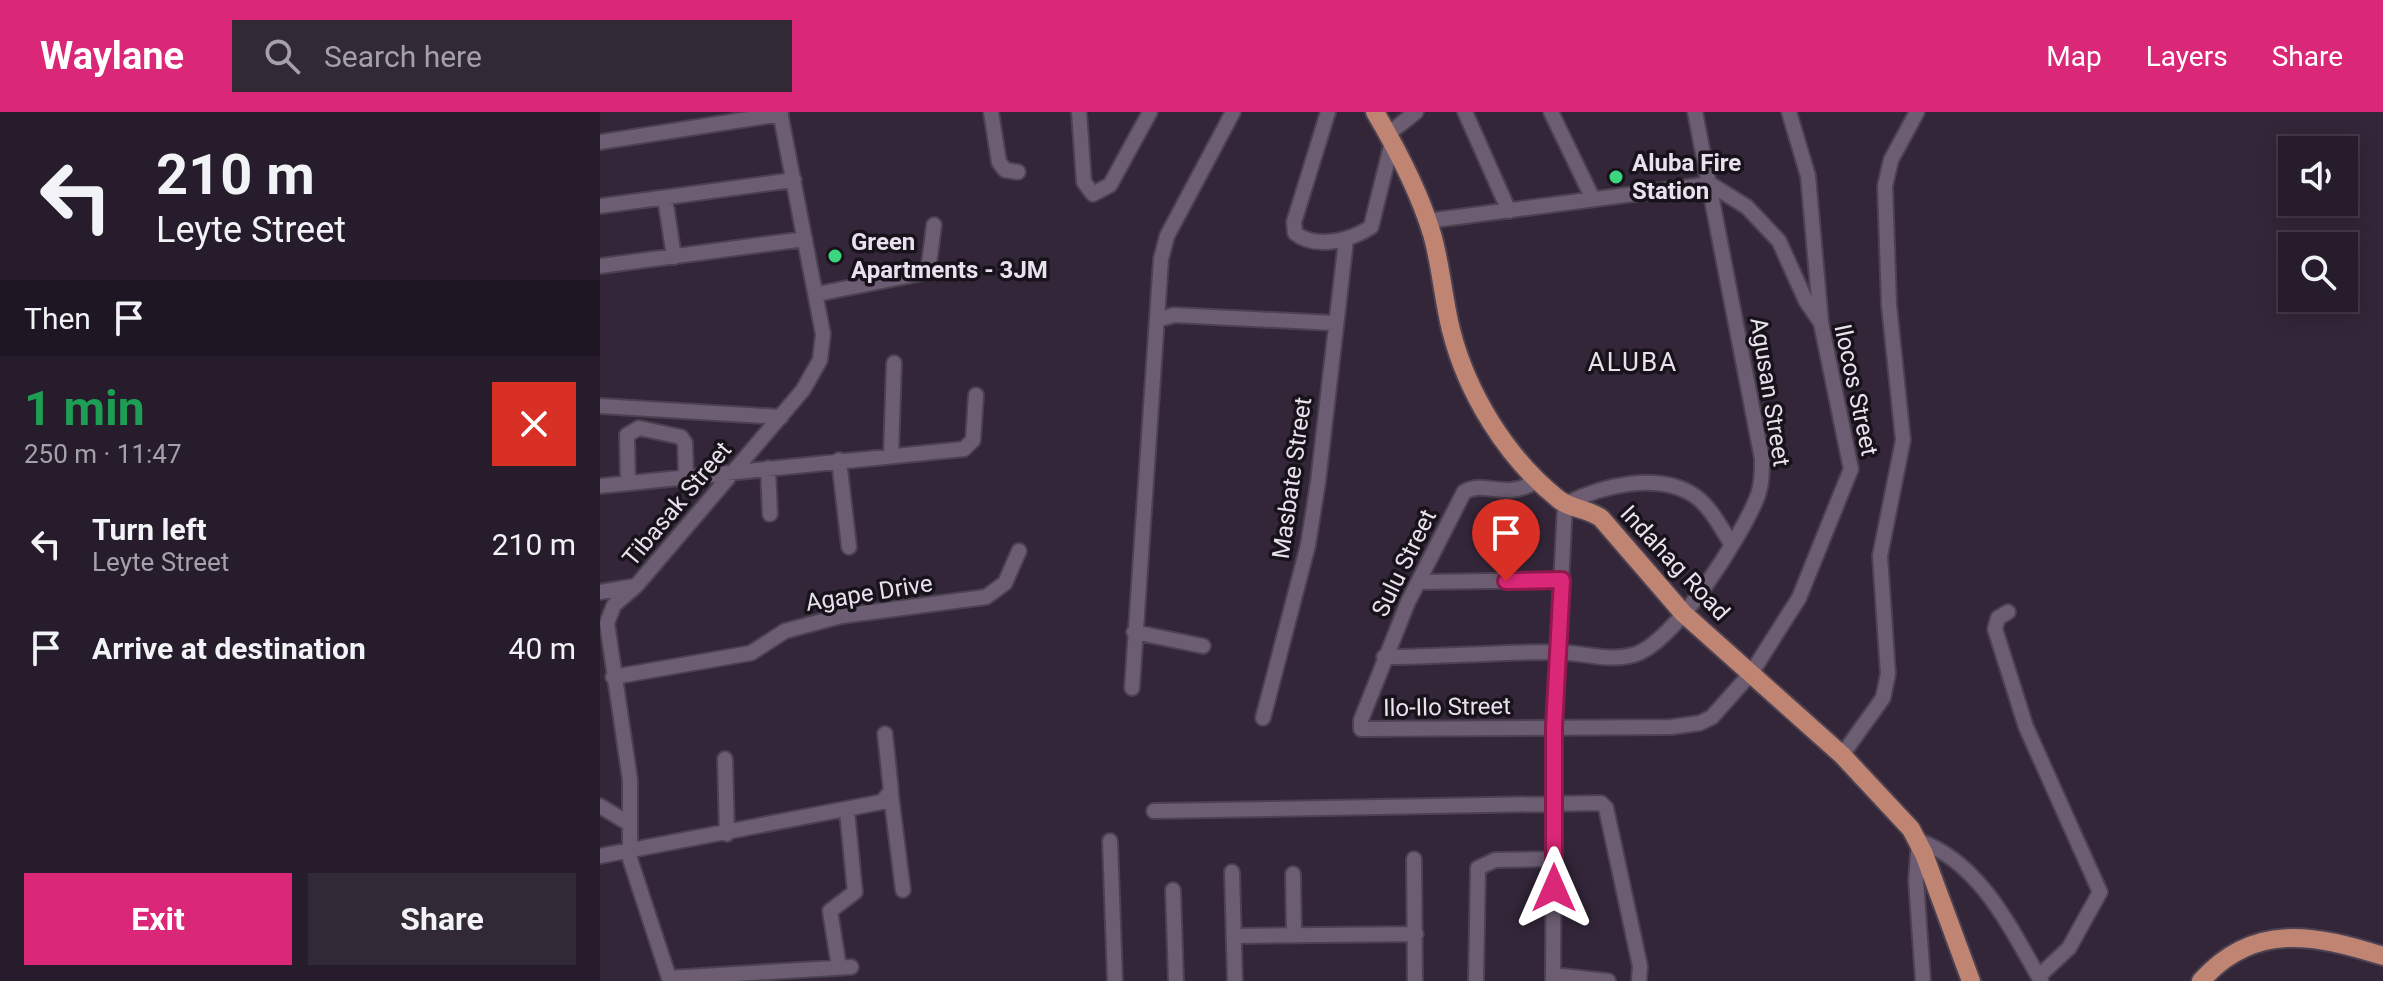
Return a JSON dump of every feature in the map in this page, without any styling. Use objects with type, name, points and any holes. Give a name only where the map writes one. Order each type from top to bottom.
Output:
[{"type":"main road","name":"Indahag Road","points":[[1375,112],[1427,221],[1450,328],[1473,393],[1487,417],[1539,480],[1565,504],[1601,518],[1683,613],[1842,755],[1919,841],[1971,981]]},
{"type":"main road","points":[[2201,981],[2226,960],[2267,939],[2318,938],[2383,956]]},
{"type":"street","points":[[991,112],[999,162],[1005,170],[1018,172]]},
{"type":"street","points":[[1079,112],[1084,182],[1093,194],[1110,185],[1150,112]]},
{"type":"street","points":[[1132,688],[1161,259],[1167,236],[1233,112]]},
{"type":"street","points":[[1328,112],[1293,228],[1301,238],[1310,240],[1346,240],[1374,222],[1390,138],[1416,112]]},
{"type":"street","points":[[1465,112],[1509,211]]},
{"type":"street","points":[[1551,112],[1593,199]]},
{"type":"street","name":"Agusan Street","points":[[1384,657],[1557,652],[1629,656],[1659,641],[1732,545],[1758,496],[1762,459],[1695,112]]},
{"type":"street","points":[[1789,112],[1810,189],[1821,323]]},
{"type":"street","points":[[1842,755],[1883,698],[1888,674],[1880,556],[1903,440],[1889,305],[1885,186],[1891,160],[1917,112]]},
{"type":"street","points":[[600,142],[780,113]]},
{"type":"street","name":"Tibasak Street","points":[[669,980],[629,849],[630,780],[613,677],[608,616],[614,605],[636,586],[781,417],[811,379],[820,360],[823,334],[817,294],[780,113]]},
{"type":"street","points":[[600,206],[794,180]]},
{"type":"street","points":[[1427,221],[1710,184]]},
{"type":"street","name":"Ilocos Street","points":[[1710,184],[1747,207],[1779,241],[1806,301],[1821,323],[1851,456],[1851,469],[1799,598],[1752,672]]},
{"type":"street","points":[[665,198],[674,257]]},
{"type":"street","points":[[817,294],[928,272],[934,225]]},
{"type":"street","points":[[600,266],[805,239]]},
{"type":"street","name":"Masbate Street","points":[[1263,718],[1308,545],[1346,240]]},
{"type":"street","points":[[1157,320],[1174,315],[1334,323]]},
{"type":"street","points":[[891,455],[894,363]]},
{"type":"street","points":[[600,486],[954,450],[971,445],[976,395]]},
{"type":"street","points":[[600,406],[781,417]]},
{"type":"street","points":[[628,483],[625,442],[627,435],[639,428],[681,437],[685,443],[686,476]]},
{"type":"street","points":[[839,460],[849,547]]},
{"type":"street","points":[[768,468],[770,514]]},
{"type":"street","name":"Sulu Street","points":[[1361,729],[1384,657],[1464,492],[1479,487],[1519,491],[1539,480]]},
{"type":"street","points":[[1608,981],[1553,978],[1554,727],[1565,504],[1600,488],[1638,484],[1675,488],[1697,497],[1732,545]]},
{"type":"street","name":"Agape Drive","points":[[613,677],[751,653],[785,631],[841,616],[986,597],[1005,583],[1019,551]]},
{"type":"street","points":[[1421,582],[1562,580]]},
{"type":"street","points":[[600,592],[636,586]]},
{"type":"street","points":[[1923,981],[1916,880],[1919,841],[1936,849],[1988,892],[2040,979],[2069,948],[2100,892],[2019,707],[1995,629],[1998,618],[2008,612]]},
{"type":"street","points":[[1134,632],[1203,646]]},
{"type":"street","name":"Ilo-Ilo Street","points":[[1361,729],[1671,727],[1700,723],[1720,710],[1752,672]]},
{"type":"street","points":[[600,701],[617,698]]},
{"type":"street","points":[[885,734],[903,890]]},
{"type":"street","points":[[725,759],[727,834]]},
{"type":"street","points":[[600,856],[847,811],[882,802],[891,795]]},
{"type":"street","points":[[1154,811],[1185,814],[1599,802],[1606,808],[1640,966],[1639,981]]},
{"type":"street","points":[[600,806],[628,823]]},
{"type":"street","points":[[669,980],[845,967],[830,911],[855,892],[847,811]]},
{"type":"street","points":[[1110,841],[1115,981]]},
{"type":"street","points":[[1414,859],[1415,981]]},
{"type":"street","points":[[1476,981],[1478,868],[1487,862],[1554,859]]},
{"type":"street","points":[[1232,872],[1235,981]]},
{"type":"street","points":[[1293,874],[1294,935]]},
{"type":"street","points":[[1173,890],[1176,981]]},
{"type":"street","points":[[1234,936],[1416,934]]},
{"type":"place","name":"Aluba Fire Station","points":[[1616,177]]},
{"type":"place","name":"Green Apartments - 3JM","points":[[835,256]]},
{"type":"district","name":"ALUBA","points":[[1633,362]]},
{"type":"route","points":[[1506,581],[1562,580],[1554,727],[1554,888]]}]
